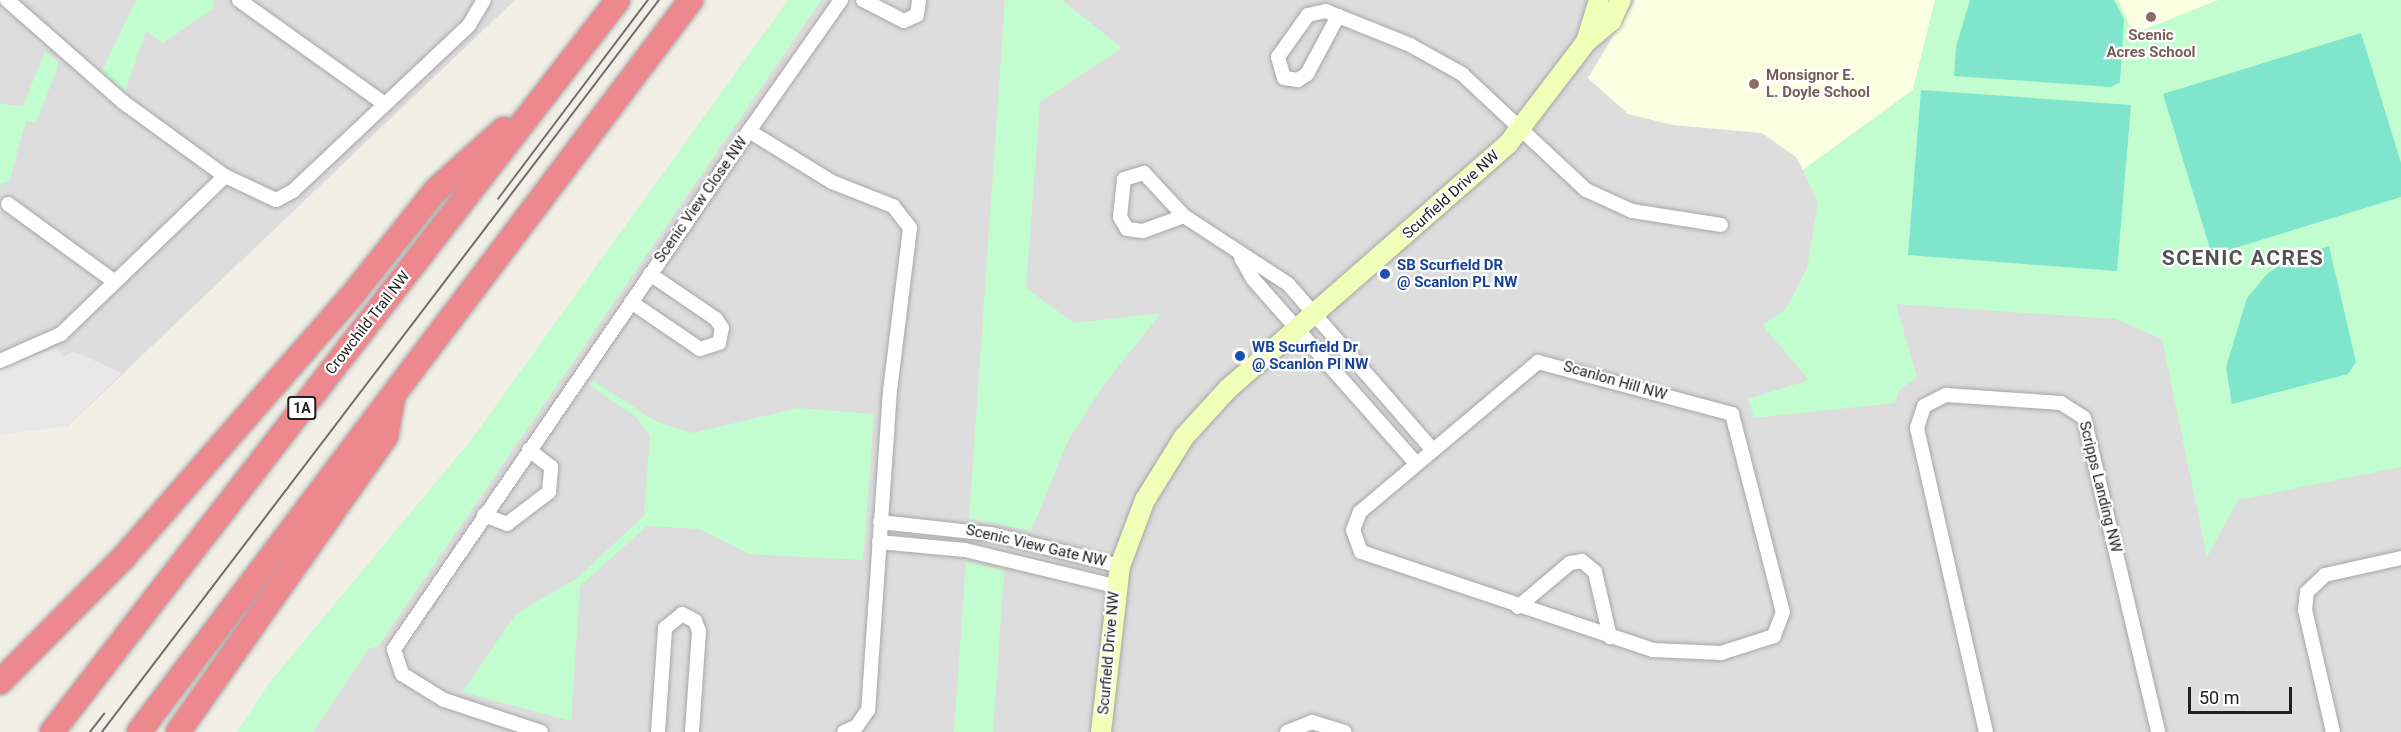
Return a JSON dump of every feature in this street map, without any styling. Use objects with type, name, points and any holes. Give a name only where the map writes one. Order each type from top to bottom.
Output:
[{"type":"highway","name":"Crowchild Trail NW","points":[[52,732],[618,0]]},
{"type":"highway","points":[[139,732],[691,0]]},
{"type":"highway","points":[[0,682],[123,558],[350,298],[436,190],[552,85]]},
{"type":"highway","points":[[178,732],[386,436],[394,393]]},
{"type":"street","points":[[7,0],[107,90],[225,176],[282,199],[469,25],[484,0]]},
{"type":"street","points":[[239,0],[385,104]]},
{"type":"street","points":[[749,130],[841,0]]},
{"type":"street","points":[[863,0],[903,21],[917,15],[919,0]]},
{"type":"street","name":"Scurfield Drive NW","points":[[1586,42],[1599,0]]},
{"type":"street","name":"Scurfield Drive NW","points":[[1101,732],[1115,586],[1119,566],[1145,500],[1184,437],[1299,326],[1521,130],[1586,42],[1611,21],[1622,0]]},
{"type":"street","points":[[1338,16],[1307,74],[1298,80],[1284,78],[1278,57],[1308,15],[1326,11],[1338,16],[1441,60],[1521,130],[1561,171],[1614,205],[1721,225]]},
{"type":"street","name":"Scenic View Close NW","points":[[540,732],[444,700],[408,679],[396,664],[398,639],[749,130],[832,182],[893,206],[908,223],[880,522],[868,710],[857,726],[844,732]]},
{"type":"street","points":[[1184,216],[1143,231],[1127,229],[1120,217],[1124,179],[1144,173],[1184,216],[1241,258],[1268,266],[1314,314],[1432,449]]},
{"type":"street","points":[[0,361],[61,334],[225,176]]},
{"type":"street","points":[[8,204],[115,282]]},
{"type":"street","points":[[1241,258],[1253,279],[1299,326],[1416,463]]},
{"type":"street","points":[[631,302],[700,349],[719,343],[722,328],[716,319],[650,274]]},
{"type":"street","name":"Scanlon Hill NW","points":[[1545,361],[1732,414],[1783,612],[1779,630],[1759,645],[1695,655],[1610,637],[1370,560],[1356,546],[1353,530],[1360,512],[1432,449],[1526,368],[1545,361]]},
{"type":"street","name":"Scripps Landing NW","points":[[1986,732],[1917,428],[1924,406],[1946,395],[2061,403],[2084,418],[2158,732]]},
{"type":"street","points":[[484,515],[507,524],[549,492],[553,471],[529,450]]},
{"type":"street","name":"Scenic View Gate NW","points":[[880,522],[982,532],[1119,566]]},
{"type":"street","name":"Scenic View Gate NW","points":[[879,542],[965,550],[1115,586]]},
{"type":"street","points":[[2333,732],[2305,610],[2307,592],[2325,575],[2401,558]]},
{"type":"street","points":[[1518,607],[1570,563],[1582,561],[1595,572],[1610,637]]},
{"type":"street","points":[[658,732],[665,628],[682,614],[695,621],[699,631],[692,732]]},
{"type":"street","points":[[1287,732],[1312,722],[1345,732]]},
{"type":"shaded area","points":[[0,0],[515,0],[68,426],[0,432]]},
{"type":"shaded area","points":[[821,0],[2401,0],[2401,732],[313,732],[369,648],[378,646]]},
{"type":"shaded area","name":"Monsignor E. L. Doyle School","points":[[1635,0],[1935,0],[1913,90],[1803,170],[1796,157],[1762,133],[1673,125],[1628,114],[1588,78]]},
{"type":"shaded area","name":"Scenic Acres School","points":[[2118,0],[2219,0],[2133,34]]},
{"type":"shaded area","points":[[57,347],[63,357],[73,351],[122,373],[67,426],[0,435],[0,369]]},
{"type":"green space","points":[[136,0],[212,0],[214,8],[163,43],[146,31],[125,91],[101,73]]},
{"type":"green space","points":[[788,0],[821,0],[378,646],[369,648],[313,732],[237,732],[270,682],[471,440]]},
{"type":"green space","points":[[1005,0],[1062,0],[1122,48],[1040,102],[1026,288],[1074,323],[1161,313],[1102,387],[1068,441],[1031,531],[969,518]]},
{"type":"green space","points":[[1935,0],[2118,0],[2133,34],[2219,0],[2401,0],[2401,467],[2238,500],[2207,557],[2162,339],[2116,319],[1896,304],[1917,377],[1898,391],[1895,403],[1754,418],[1748,399],[1809,380],[1762,325],[1786,309],[1807,268],[1818,203],[1803,170],[1913,90]]},
{"type":"green space","points":[[1970,0],[2114,0],[2124,19],[2120,82],[2111,87],[1954,76],[1956,47]]},
{"type":"green space","points":[[2361,33],[2401,163],[2401,197],[2212,255],[2163,94]]},
{"type":"green space","points":[[45,51],[59,63],[36,123],[26,121],[9,182],[0,184],[0,104],[23,106]]},
{"type":"green space","points":[[1921,90],[2131,105],[2117,271],[1908,255]]},
{"type":"green space","points":[[2329,246],[2356,362],[2348,374],[2232,404],[2226,367],[2247,298],[2268,273],[2292,258]]},
{"type":"green space","points":[[592,380],[657,422],[693,433],[798,408],[874,414],[863,560],[750,554],[700,529],[647,526],[580,586],[571,721],[462,692],[516,614],[577,578],[644,516],[650,436],[635,416],[589,385]]},
{"type":"green space","points":[[966,562],[1004,570],[993,732],[954,732]]},
{"type":"tram line","points":[[498,199],[648,0]]},
{"type":"tram line","points":[[102,732],[659,0]]},
{"type":"tram line","points":[[90,732],[104,714]]},
{"type":"place","name":"Scenic Acres School","points":[[2151,17]]},
{"type":"place","name":"Monsignor E. L. Doyle School","points":[[1754,84]]},
{"type":"place","name":"SB Scurfield DR @ Scanlon PL NW","points":[[1385,274]]},
{"type":"place","name":"WB Scurfield Dr @ Scanlon Pl NW","points":[[1240,356]]},
{"type":"district","name":"SCENIC ACRES","points":[[2243,258]]}]
